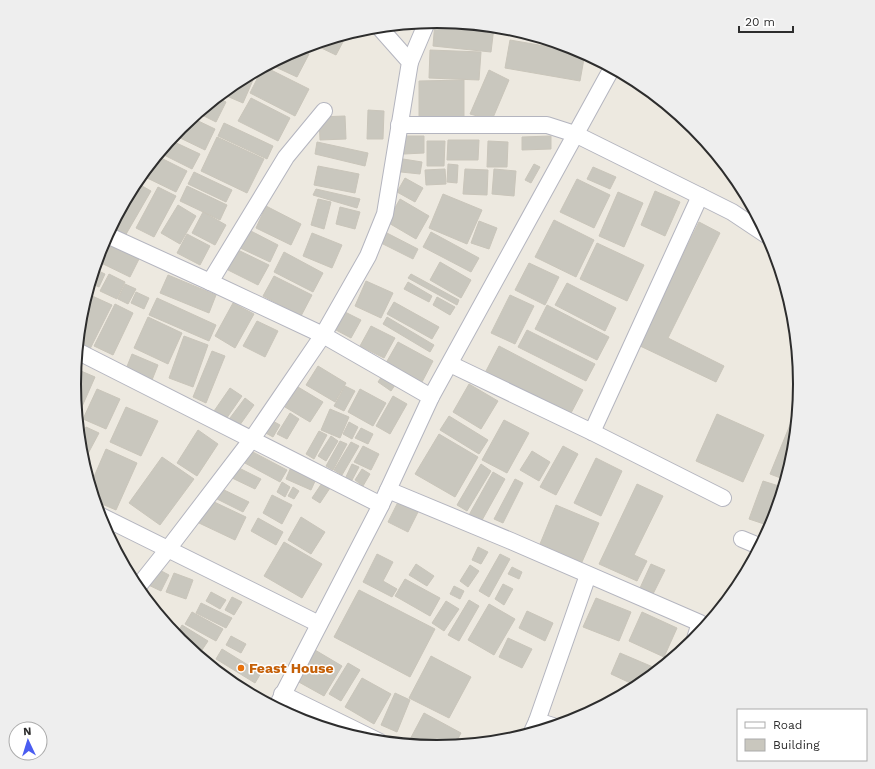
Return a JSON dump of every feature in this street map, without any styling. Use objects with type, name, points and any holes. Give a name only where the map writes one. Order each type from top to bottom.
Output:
[{"type":"street","points":[[141,583],[252,439],[323,336],[368,256],[385,214],[410,62],[424,29]]},
{"type":"street","points":[[384,32],[410,62]]},
{"type":"street","points":[[351,730],[279,701],[381,505],[431,397],[609,73]]},
{"type":"street","points":[[210,282],[286,157],[324,112]]},
{"type":"street","points":[[399,124],[547,125],[575,134],[732,212],[758,229]]},
{"type":"street","points":[[592,432],[700,196]]},
{"type":"street","points":[[113,238],[323,336],[431,397]]},
{"type":"street","points":[[83,354],[381,505]]},
{"type":"street","points":[[450,364],[592,432],[723,498]]},
{"type":"street","points":[[388,490],[511,541],[700,624],[699,628]]},
{"type":"street","points":[[107,519],[319,624]]},
{"type":"street","points":[[742,539],[756,545]]},
{"type":"street","points":[[534,727],[588,575]]},
{"type":"building","points":[[434,28],[493,33],[491,52],[433,46]]},
{"type":"building","points":[[344,40],[336,55],[321,48]]},
{"type":"building","points":[[510,40],[553,48],[584,60],[580,81],[505,68]]},
{"type":"building","points":[[430,50],[481,52],[479,80],[429,78]]},
{"type":"building","points":[[307,53],[309,54],[297,77],[276,67],[301,55]]},
{"type":"building","points":[[271,70],[309,89],[295,116],[250,93],[258,76]]},
{"type":"building","points":[[489,70],[509,80],[492,120],[470,114]]},
{"type":"building","points":[[253,80],[253,80],[243,103],[228,96]]},
{"type":"building","points":[[464,80],[464,117],[419,117],[419,81]]},
{"type":"building","points":[[251,98],[290,118],[278,141],[238,121]]},
{"type":"building","points":[[223,100],[226,102],[216,122],[203,115]]},
{"type":"building","points":[[368,110],[384,111],[383,139],[367,139]]},
{"type":"building","points":[[345,116],[346,139],[320,140],[319,117]]},
{"type":"building","points":[[197,120],[215,129],[205,150],[180,138]]},
{"type":"building","points":[[224,123],[273,146],[267,159],[218,136]]},
{"type":"building","points":[[404,136],[424,136],[424,153],[404,154]]},
{"type":"building","points":[[551,136],[551,149],[522,150],[522,137]]},
{"type":"building","points":[[217,137],[264,159],[247,193],[201,171]]},
{"type":"building","points":[[448,140],[479,140],[478,160],[447,160]]},
{"type":"building","points":[[427,141],[445,141],[444,166],[427,166]]},
{"type":"building","points":[[488,141],[508,142],[507,167],[487,167]]},
{"type":"building","points":[[175,142],[200,154],[192,169],[164,155]]},
{"type":"building","points":[[317,142],[368,153],[365,166],[315,154]]},
{"type":"building","points":[[162,158],[187,171],[176,192],[147,178]]},
{"type":"building","points":[[403,159],[422,162],[420,174],[401,172]]},
{"type":"building","points":[[448,164],[458,165],[457,183],[447,182]]},
{"type":"building","points":[[534,164],[540,167],[531,183],[525,180]]},
{"type":"building","points":[[318,166],[359,174],[355,193],[314,185]]},
{"type":"building","points":[[593,167],[616,177],[610,189],[587,179]]},
{"type":"building","points":[[445,169],[446,184],[426,185],[425,170]]},
{"type":"building","points":[[465,169],[488,170],[487,195],[463,194]]},
{"type":"building","points":[[494,169],[516,171],[514,196],[492,194]]},
{"type":"building","points":[[194,172],[232,190],[226,202],[188,184]]},
{"type":"building","points":[[405,178],[423,188],[415,202],[397,192]]},
{"type":"building","points":[[577,179],[610,195],[594,228],[560,212]]},
{"type":"building","points":[[141,186],[151,191],[125,236],[116,231]]},
{"type":"building","points":[[187,186],[227,205],[220,220],[180,201]]},
{"type":"building","points":[[158,187],[176,196],[154,237],[136,228]]},
{"type":"building","points":[[316,189],[360,199],[357,208],[313,195]]},
{"type":"building","points":[[655,191],[680,202],[665,236],[641,225]]},
{"type":"building","points":[[618,192],[643,203],[624,247],[599,236]]},
{"type":"building","points":[[443,194],[482,210],[467,244],[429,228]]},
{"type":"building","points":[[318,199],[331,202],[324,229],[311,225]]},
{"type":"building","points":[[400,199],[429,216],[416,239],[387,222]]},
{"type":"building","points":[[178,205],[196,216],[180,244],[161,233]]},
{"type":"building","points":[[266,206],[301,224],[291,245],[256,228]]},
{"type":"building","points":[[340,207],[360,212],[355,229],[336,224]]},
{"type":"building","points":[[203,212],[226,225],[215,245],[192,233]]},
{"type":"building","points":[[554,220],[594,240],[576,277],[535,257]]},
{"type":"building","points":[[479,221],[497,228],[489,249],[471,243]]},
{"type":"building","points":[[699,222],[720,233],[668,338],[724,366],[716,382],[638,345]]},
{"type":"building","points":[[247,229],[278,245],[270,262],[238,247]]},
{"type":"building","points":[[383,231],[418,249],[413,259],[377,241]]},
{"type":"building","points":[[431,232],[479,258],[471,272],[423,247]]},
{"type":"building","points":[[312,233],[342,245],[332,268],[303,256]]},
{"type":"building","points":[[187,234],[210,246],[200,265],[177,253]]},
{"type":"building","points":[[597,243],[644,265],[627,301],[580,279]]},
{"type":"building","points":[[110,244],[139,259],[130,277],[102,264]]},
{"type":"building","points":[[238,250],[269,265],[258,285],[228,270]]},
{"type":"building","points":[[284,252],[323,273],[313,292],[274,272]]},
{"type":"building","points":[[440,262],[471,280],[461,298],[430,280]]},
{"type":"building","points":[[529,263],[559,277],[545,305],[515,290]]},
{"type":"building","points":[[100,272],[105,274],[99,287],[95,285]]},
{"type":"building","points":[[109,274],[125,282],[117,299],[100,291]]},
{"type":"building","points":[[411,274],[459,300],[457,305],[408,278]]},
{"type":"building","points":[[168,275],[216,295],[209,313],[160,293]]},
{"type":"building","points":[[274,276],[312,295],[301,316],[263,296]]},
{"type":"building","points":[[366,281],[393,293],[381,318],[355,306]]},
{"type":"building","points":[[408,282],[432,296],[429,302],[404,289]]},
{"type":"building","points":[[567,283],[616,308],[605,331],[555,305]]},
{"type":"building","points":[[125,284],[136,289],[128,304],[118,299]]},
{"type":"building","points":[[136,292],[149,298],[144,309],[131,303]]},
{"type":"building","points":[[510,295],[534,306],[515,344],[491,333]]},
{"type":"building","points":[[92,296],[112,305],[90,349],[83,346]]},
{"type":"building","points":[[437,297],[455,307],[450,315],[433,305]]},
{"type":"building","points":[[157,298],[216,325],[209,341],[149,315]]},
{"type":"building","points":[[394,302],[439,327],[432,339],[387,314]]},
{"type":"building","points":[[233,303],[254,314],[235,348],[215,336]]},
{"type":"building","points":[[115,304],[133,313],[113,355],[94,346]]},
{"type":"building","points":[[547,305],[609,337],[597,360],[535,329]]},
{"type":"building","points":[[345,312],[361,320],[351,338],[336,330]]},
{"type":"building","points":[[148,317],[182,333],[168,364],[134,348]]},
{"type":"building","points":[[387,317],[434,345],[430,352],[383,324]]},
{"type":"building","points":[[257,321],[278,331],[265,357],[243,346]]},
{"type":"building","points":[[371,326],[395,338],[384,358],[360,346]]},
{"type":"building","points":[[527,330],[595,364],[586,381],[518,347]]},
{"type":"building","points":[[184,336],[208,345],[193,387],[169,378]]},
{"type":"building","points":[[398,342],[433,361],[422,382],[386,363]]},
{"type":"building","points":[[499,346],[583,390],[570,415],[486,371]]},
{"type":"building","points":[[212,351],[225,356],[206,403],[193,397]]},
{"type":"building","points":[[132,354],[158,365],[152,380],[126,369]]},
{"type":"building","points":[[318,366],[346,383],[335,402],[306,385]]},
{"type":"building","points":[[82,371],[95,377],[82,407]]},
{"type":"building","points":[[384,373],[397,382],[391,391],[378,382]]},
{"type":"building","points":[[469,384],[498,401],[481,429],[453,412]]},
{"type":"building","points":[[345,386],[355,391],[344,411],[334,406]]},
{"type":"building","points":[[298,387],[323,402],[310,422],[285,407]]},
{"type":"building","points":[[230,388],[242,396],[224,422],[212,414]]},
{"type":"building","points":[[97,389],[120,399],[106,429],[83,419]]},
{"type":"building","points":[[360,389],[386,403],[373,426],[348,412]]},
{"type":"building","points":[[393,396],[407,404],[390,434],[376,426]]},
{"type":"building","points":[[245,398],[254,405],[237,429],[227,422]]},
{"type":"building","points":[[126,407],[158,421],[141,456],[110,442]]},
{"type":"building","points":[[330,409],[349,417],[340,438],[321,430]]},
{"type":"building","points":[[290,413],[299,419],[287,439],[277,434]]},
{"type":"building","points":[[717,414],[764,435],[743,482],[696,461]]},
{"type":"building","points":[[449,416],[488,440],[479,454],[440,430]]},
{"type":"building","points":[[269,419],[280,425],[273,437],[262,431]]},
{"type":"building","points":[[504,420],[529,433],[507,473],[482,460]]},
{"type":"building","points":[[792,420],[782,478],[770,474]]},
{"type":"building","points":[[349,422],[358,427],[352,439],[343,434]]},
{"type":"building","points":[[86,427],[99,433],[88,454],[84,431]]},
{"type":"building","points":[[361,428],[373,434],[368,444],[355,438]]},
{"type":"building","points":[[198,430],[218,444],[197,476],[177,463]]},
{"type":"building","points":[[319,431],[327,435],[314,459],[306,454]]},
{"type":"building","points":[[439,434],[478,457],[455,497],[415,474]]},
{"type":"building","points":[[331,436],[338,441],[326,461],[318,456]]},
{"type":"building","points":[[340,441],[347,444],[333,470],[326,466]]},
{"type":"building","points":[[351,442],[359,446],[342,475],[334,470]]},
{"type":"building","points":[[363,446],[379,454],[371,470],[354,462]]},
{"type":"building","points":[[563,446],[578,454],[556,495],[540,487]]},
{"type":"building","points":[[106,449],[137,463],[116,510],[102,504],[93,478]]},
{"type":"building","points":[[249,450],[287,470],[280,482],[243,462]]},
{"type":"building","points":[[532,451],[550,462],[539,481],[520,470]]},
{"type":"building","points":[[162,457],[194,479],[160,525],[129,503]]},
{"type":"building","points":[[596,458],[622,471],[601,516],[574,503]]},
{"type":"building","points":[[352,464],[359,467],[351,482],[345,479]]},
{"type":"building","points":[[481,464],[491,471],[467,511],[457,505]]},
{"type":"building","points":[[235,466],[261,479],[255,489],[230,477]]},
{"type":"building","points":[[291,467],[316,479],[311,490],[286,479]]},
{"type":"building","points":[[362,469],[370,474],[363,486],[355,480]]},
{"type":"building","points":[[493,472],[505,479],[481,522],[469,515]]},
{"type":"building","points":[[515,479],[523,483],[503,523],[494,519]]},
{"type":"building","points":[[763,481],[779,486],[765,524],[749,519]]},
{"type":"building","points":[[282,482],[290,487],[285,497],[277,492]]},
{"type":"building","points":[[322,483],[330,488],[320,503],[312,498]]},
{"type":"building","points":[[637,484],[663,496],[634,555],[647,561],[637,581],[599,564]]},
{"type":"building","points":[[293,487],[299,491],[294,499],[288,496]]},
{"type":"building","points":[[222,489],[249,502],[243,512],[217,499]]},
{"type":"building","points":[[272,495],[292,505],[282,524],[263,513]]},
{"type":"building","points":[[210,500],[246,517],[235,540],[199,523]]},
{"type":"building","points":[[399,500],[419,510],[408,532],[388,522]]},
{"type":"building","points":[[556,505],[599,523],[582,562],[540,544]]},
{"type":"building","points":[[301,517],[325,532],[311,554],[288,540]]},
{"type":"building","points":[[258,518],[283,532],[276,545],[251,531]]},
{"type":"building","points":[[284,542],[322,564],[302,598],[264,576]]},
{"type":"building","points":[[478,547],[488,552],[481,564],[472,560]]},
{"type":"building","points":[[377,554],[393,562],[383,581],[397,589],[392,597],[363,582]]},
{"type":"building","points":[[500,554],[510,559],[489,597],[479,591]]},
{"type":"building","points":[[148,564],[169,575],[161,591],[140,581]]},
{"type":"building","points":[[416,564],[434,576],[427,586],[409,575]]},
{"type":"building","points":[[651,564],[665,570],[653,594],[640,588]]},
{"type":"building","points":[[470,565],[479,571],[468,587],[460,581]]},
{"type":"building","points":[[512,567],[522,572],[519,579],[508,574]]},
{"type":"building","points":[[174,573],[193,580],[186,599],[166,592]]},
{"type":"building","points":[[405,579],[440,598],[430,616],[395,596]]},
{"type":"building","points":[[503,584],[513,589],[504,605],[495,599]]},
{"type":"building","points":[[454,586],[464,591],[460,599],[450,594]]},
{"type":"building","points":[[359,590],[435,629],[410,677],[334,637]]},
{"type":"building","points":[[211,592],[226,600],[220,609],[206,601]]},
{"type":"building","points":[[232,597],[242,602],[234,615],[225,610]]},
{"type":"building","points":[[596,598],[631,612],[619,641],[583,627]]},
{"type":"building","points":[[469,600],[479,606],[459,641],[448,635]]},
{"type":"building","points":[[446,601],[459,609],[444,631],[432,623]]},
{"type":"building","points":[[201,603],[232,618],[226,628],[196,613]]},
{"type":"building","points":[[489,604],[515,619],[494,655],[468,640]]},
{"type":"building","points":[[527,611],[553,623],[545,641],[519,628]]},
{"type":"building","points":[[192,612],[223,629],[216,641],[185,624]]},
{"type":"building","points":[[642,612],[677,628],[664,657],[629,641]]},
{"type":"building","points":[[182,625],[208,641],[201,652],[179,631]]},
{"type":"building","points":[[231,636],[246,644],[241,653],[226,645]]},
{"type":"building","points":[[508,638],[532,649],[522,668],[499,657]]},
{"type":"building","points":[[222,649],[261,673],[255,683],[216,659]]},
{"type":"building","points":[[315,650],[342,666],[324,696],[297,681]]},
{"type":"building","points":[[620,653],[654,668],[632,684],[611,674]]},
{"type":"building","points":[[431,656],[471,677],[449,718],[409,698]]},
{"type":"building","points":[[348,663],[360,670],[341,701],[329,694]]},
{"type":"building","points":[[362,678],[391,694],[374,724],[345,707]]},
{"type":"building","points":[[395,693],[410,700],[397,732],[381,725]]},
{"type":"building","points":[[424,713],[461,733],[457,740],[410,740]]},
{"type":"place","name":"Feast House","points":[[241,668]]}]
